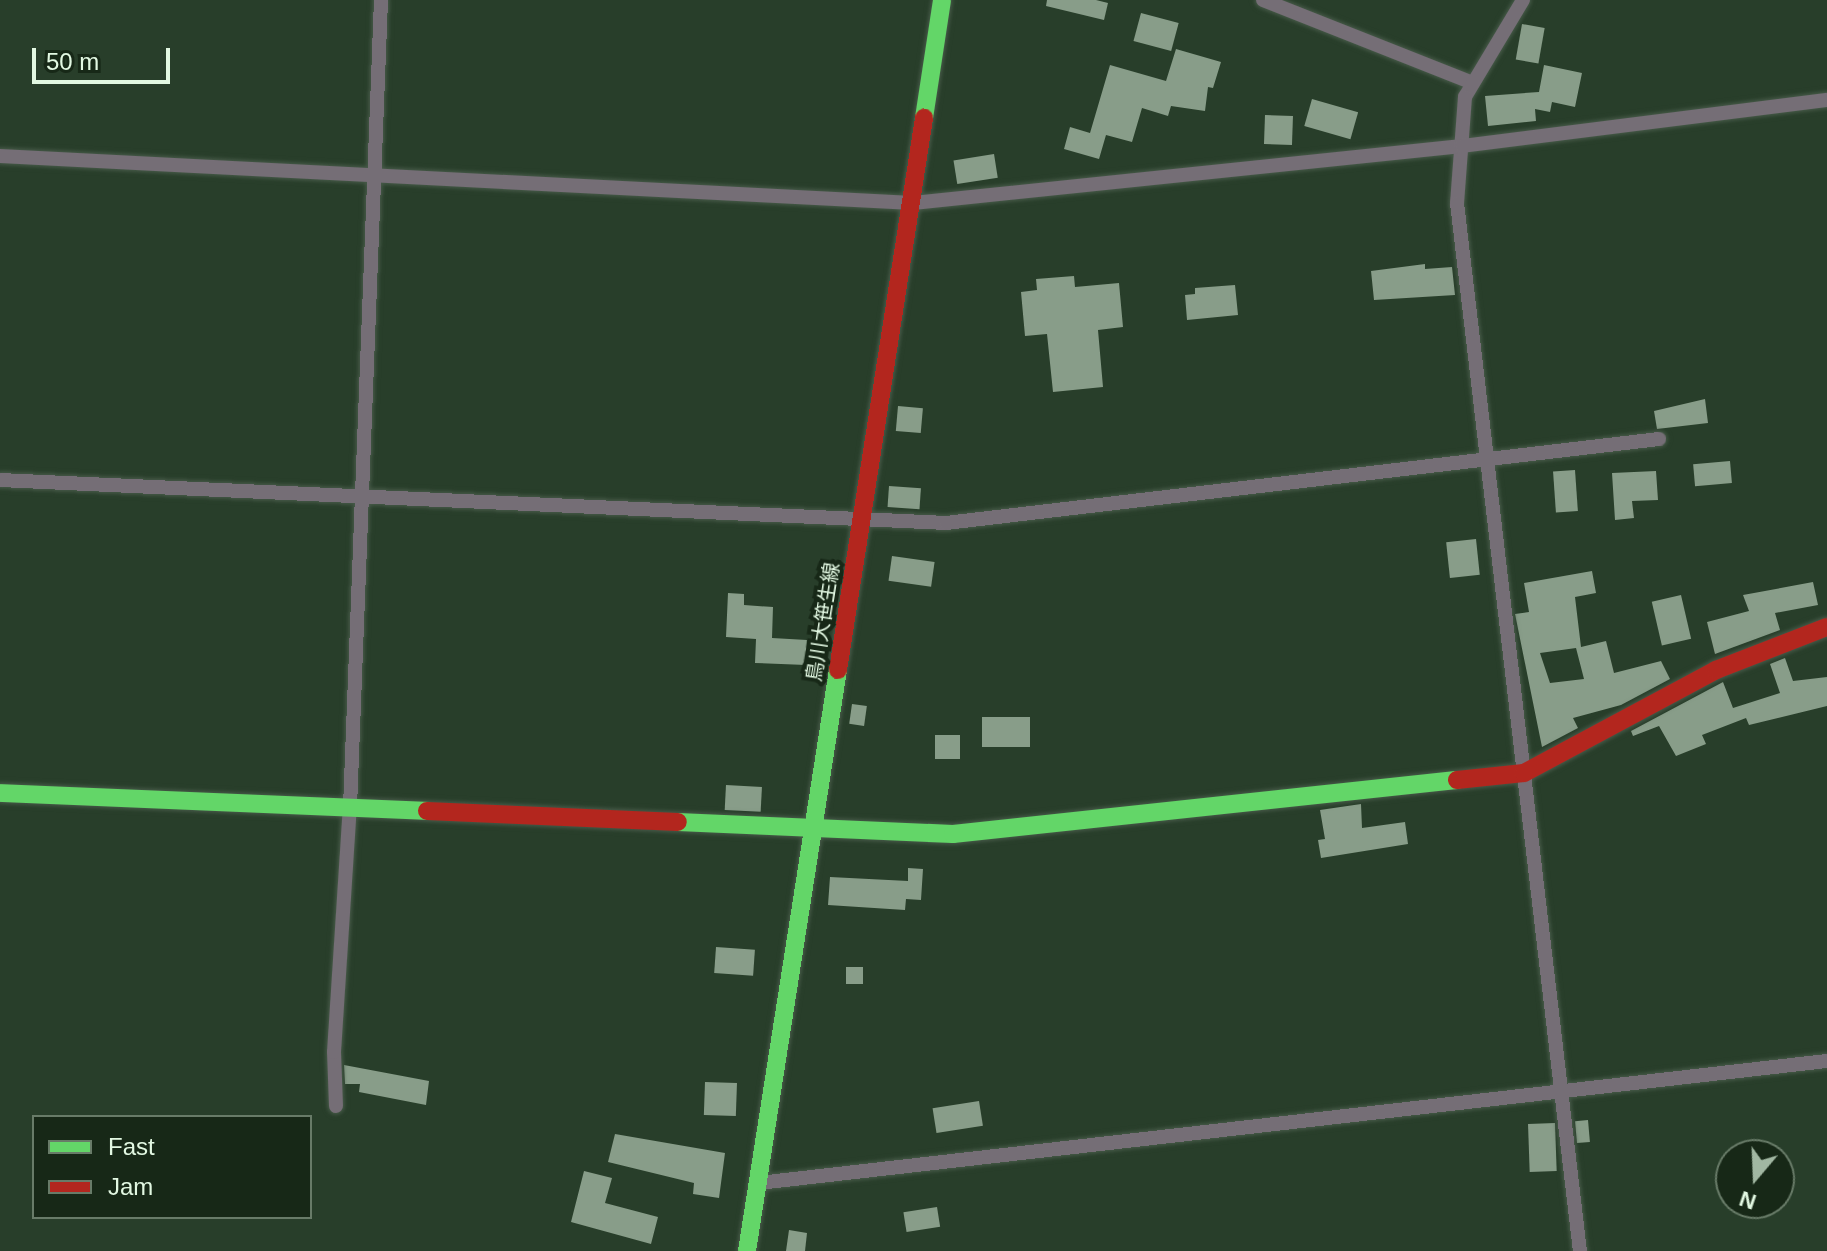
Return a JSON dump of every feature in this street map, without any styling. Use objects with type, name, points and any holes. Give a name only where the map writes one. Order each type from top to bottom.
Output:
[{"type":"street","points":[[336,1106],[334,1052],[350,807],[381,0]]},
{"type":"street","name":"鳥川大笹生線","points":[[747,1251],[913,203],[942,0]]},
{"type":"street","points":[[1263,0],[1470,82]]},
{"type":"street","points":[[1523,0],[1470,82],[1458,211],[1580,1251]]},
{"type":"street","points":[[0,156],[913,203],[1462,146],[1827,100]]},
{"type":"street","points":[[0,480],[861,516],[946,523],[1659,439]]},
{"type":"street","points":[[0,793],[814,831],[953,834],[1524,773],[1716,670],[1827,627]]},
{"type":"street","points":[[759,1183],[1827,1061]]},
{"type":"building","points":[[1047,0],[1096,0],[1108,3],[1104,20],[1046,6]]},
{"type":"building","points":[[1141,13],[1179,23],[1171,51],[1133,41]]},
{"type":"building","points":[[1522,24],[1545,28],[1538,63],[1516,59]]},
{"type":"building","points":[[1176,49],[1221,62],[1213,88],[1208,87],[1205,111],[1171,106],[1168,116],[1142,108],[1132,142],[1106,135],[1099,159],[1064,149],[1070,127],[1090,133],[1110,65],[1166,81]]},
{"type":"building","points":[[1544,65],[1582,73],[1575,107],[1552,102],[1550,112],[1535,109],[1536,121],[1488,126],[1485,96],[1539,92]]},
{"type":"building","points":[[1312,99],[1358,112],[1350,139],[1304,126]]},
{"type":"building","points":[[1265,115],[1293,116],[1292,145],[1264,144]]},
{"type":"building","points":[[994,154],[998,178],[957,184],[954,160]]},
{"type":"building","points":[[1425,264],[1425,269],[1452,267],[1455,295],[1374,300],[1371,271]]},
{"type":"building","points":[[1074,276],[1075,287],[1119,283],[1123,327],[1098,330],[1103,387],[1053,392],[1047,334],[1025,336],[1021,292],[1037,290],[1036,279]]},
{"type":"building","points":[[1235,285],[1238,315],[1187,320],[1185,295],[1195,294],[1195,288]]},
{"type":"building","points":[[1705,399],[1708,423],[1657,429],[1654,411]]},
{"type":"building","points":[[898,406],[923,408],[921,433],[896,431]]},
{"type":"building","points":[[1730,461],[1732,483],[1695,486],[1693,464]]},
{"type":"building","points":[[1575,470],[1578,511],[1556,512],[1553,472]]},
{"type":"building","points":[[1656,471],[1658,500],[1632,501],[1634,518],[1615,520],[1612,473]]},
{"type":"building","points":[[889,486],[921,488],[919,509],[888,507]]},
{"type":"building","points":[[1476,539],[1480,575],[1450,578],[1446,542]]},
{"type":"building","points":[[892,556],[935,562],[931,587],[889,581]]},
{"type":"building","points":[[1592,571],[1596,593],[1575,597],[1581,647],[1606,641],[1614,673],[1661,661],[1670,679],[1621,705],[1573,718],[1578,728],[1542,747],[1515,614],[1529,612],[1524,583]],"holes":[[[1576,648],[1584,679],[1550,683],[1540,653]]]},
{"type":"building","points":[[1813,582],[1818,605],[1775,613],[1780,630],[1715,654],[1707,622],[1749,611],[1743,595]]},
{"type":"building","points":[[728,593],[744,594],[744,605],[773,607],[772,638],[807,640],[806,665],[755,663],[756,639],[726,637]]},
{"type":"building","points":[[1681,595],[1691,639],[1662,646],[1652,602]]},
{"type":"building","points":[[1785,658],[1793,681],[1827,677],[1827,706],[1749,725],[1746,718],[1702,735],[1706,744],[1676,756],[1659,726],[1633,736],[1631,731],[1723,682],[1733,708],[1780,693],[1770,664]]},
{"type":"building","points":[[852,704],[867,706],[864,726],[849,724]]},
{"type":"building","points":[[982,717],[1030,717],[1030,747],[982,747]]},
{"type":"building","points":[[935,735],[960,735],[960,759],[935,759]]},
{"type":"building","points":[[726,785],[762,787],[761,812],[725,810]]},
{"type":"building","points":[[1361,804],[1362,828],[1405,822],[1408,844],[1321,858],[1318,840],[1325,839],[1320,810]]},
{"type":"building","points":[[908,868],[923,869],[921,900],[906,899],[905,910],[828,905],[830,877],[908,881]]},
{"type":"building","points":[[716,947],[755,950],[753,976],[714,973]]},
{"type":"building","points":[[846,967],[863,967],[863,984],[846,984]]},
{"type":"building","points":[[344,1065],[429,1081],[426,1105],[359,1092],[360,1084],[345,1084]]},
{"type":"building","points":[[705,1082],[737,1083],[736,1116],[704,1115]]},
{"type":"building","points":[[979,1101],[983,1126],[936,1133],[933,1108]]},
{"type":"building","points":[[1588,1120],[1590,1142],[1577,1143],[1575,1121]]},
{"type":"building","points":[[1555,1123],[1557,1171],[1530,1172],[1528,1124]]},
{"type":"building","points":[[615,1134],[725,1153],[719,1198],[693,1194],[694,1183],[608,1162]]},
{"type":"building","points":[[584,1171],[612,1178],[605,1203],[658,1217],[651,1244],[571,1222]]},
{"type":"building","points":[[937,1207],[940,1227],[907,1232],[903,1212]]},
{"type":"building","points":[[789,1230],[807,1233],[805,1251],[786,1251]]},
{"type":"traffic: fast","points":[[924,118],[942,0]]},
{"type":"traffic: fast","points":[[747,1251],[838,670]]},
{"type":"traffic: fast","points":[[678,822],[953,834],[1457,780]]},
{"type":"traffic: fast","points":[[0,793],[427,811]]},
{"type":"traffic: jam","points":[[838,670],[924,118]]},
{"type":"traffic: jam","points":[[1457,780],[1524,773],[1716,670],[1827,627]]},
{"type":"traffic: jam","points":[[427,811],[678,822]]}]
